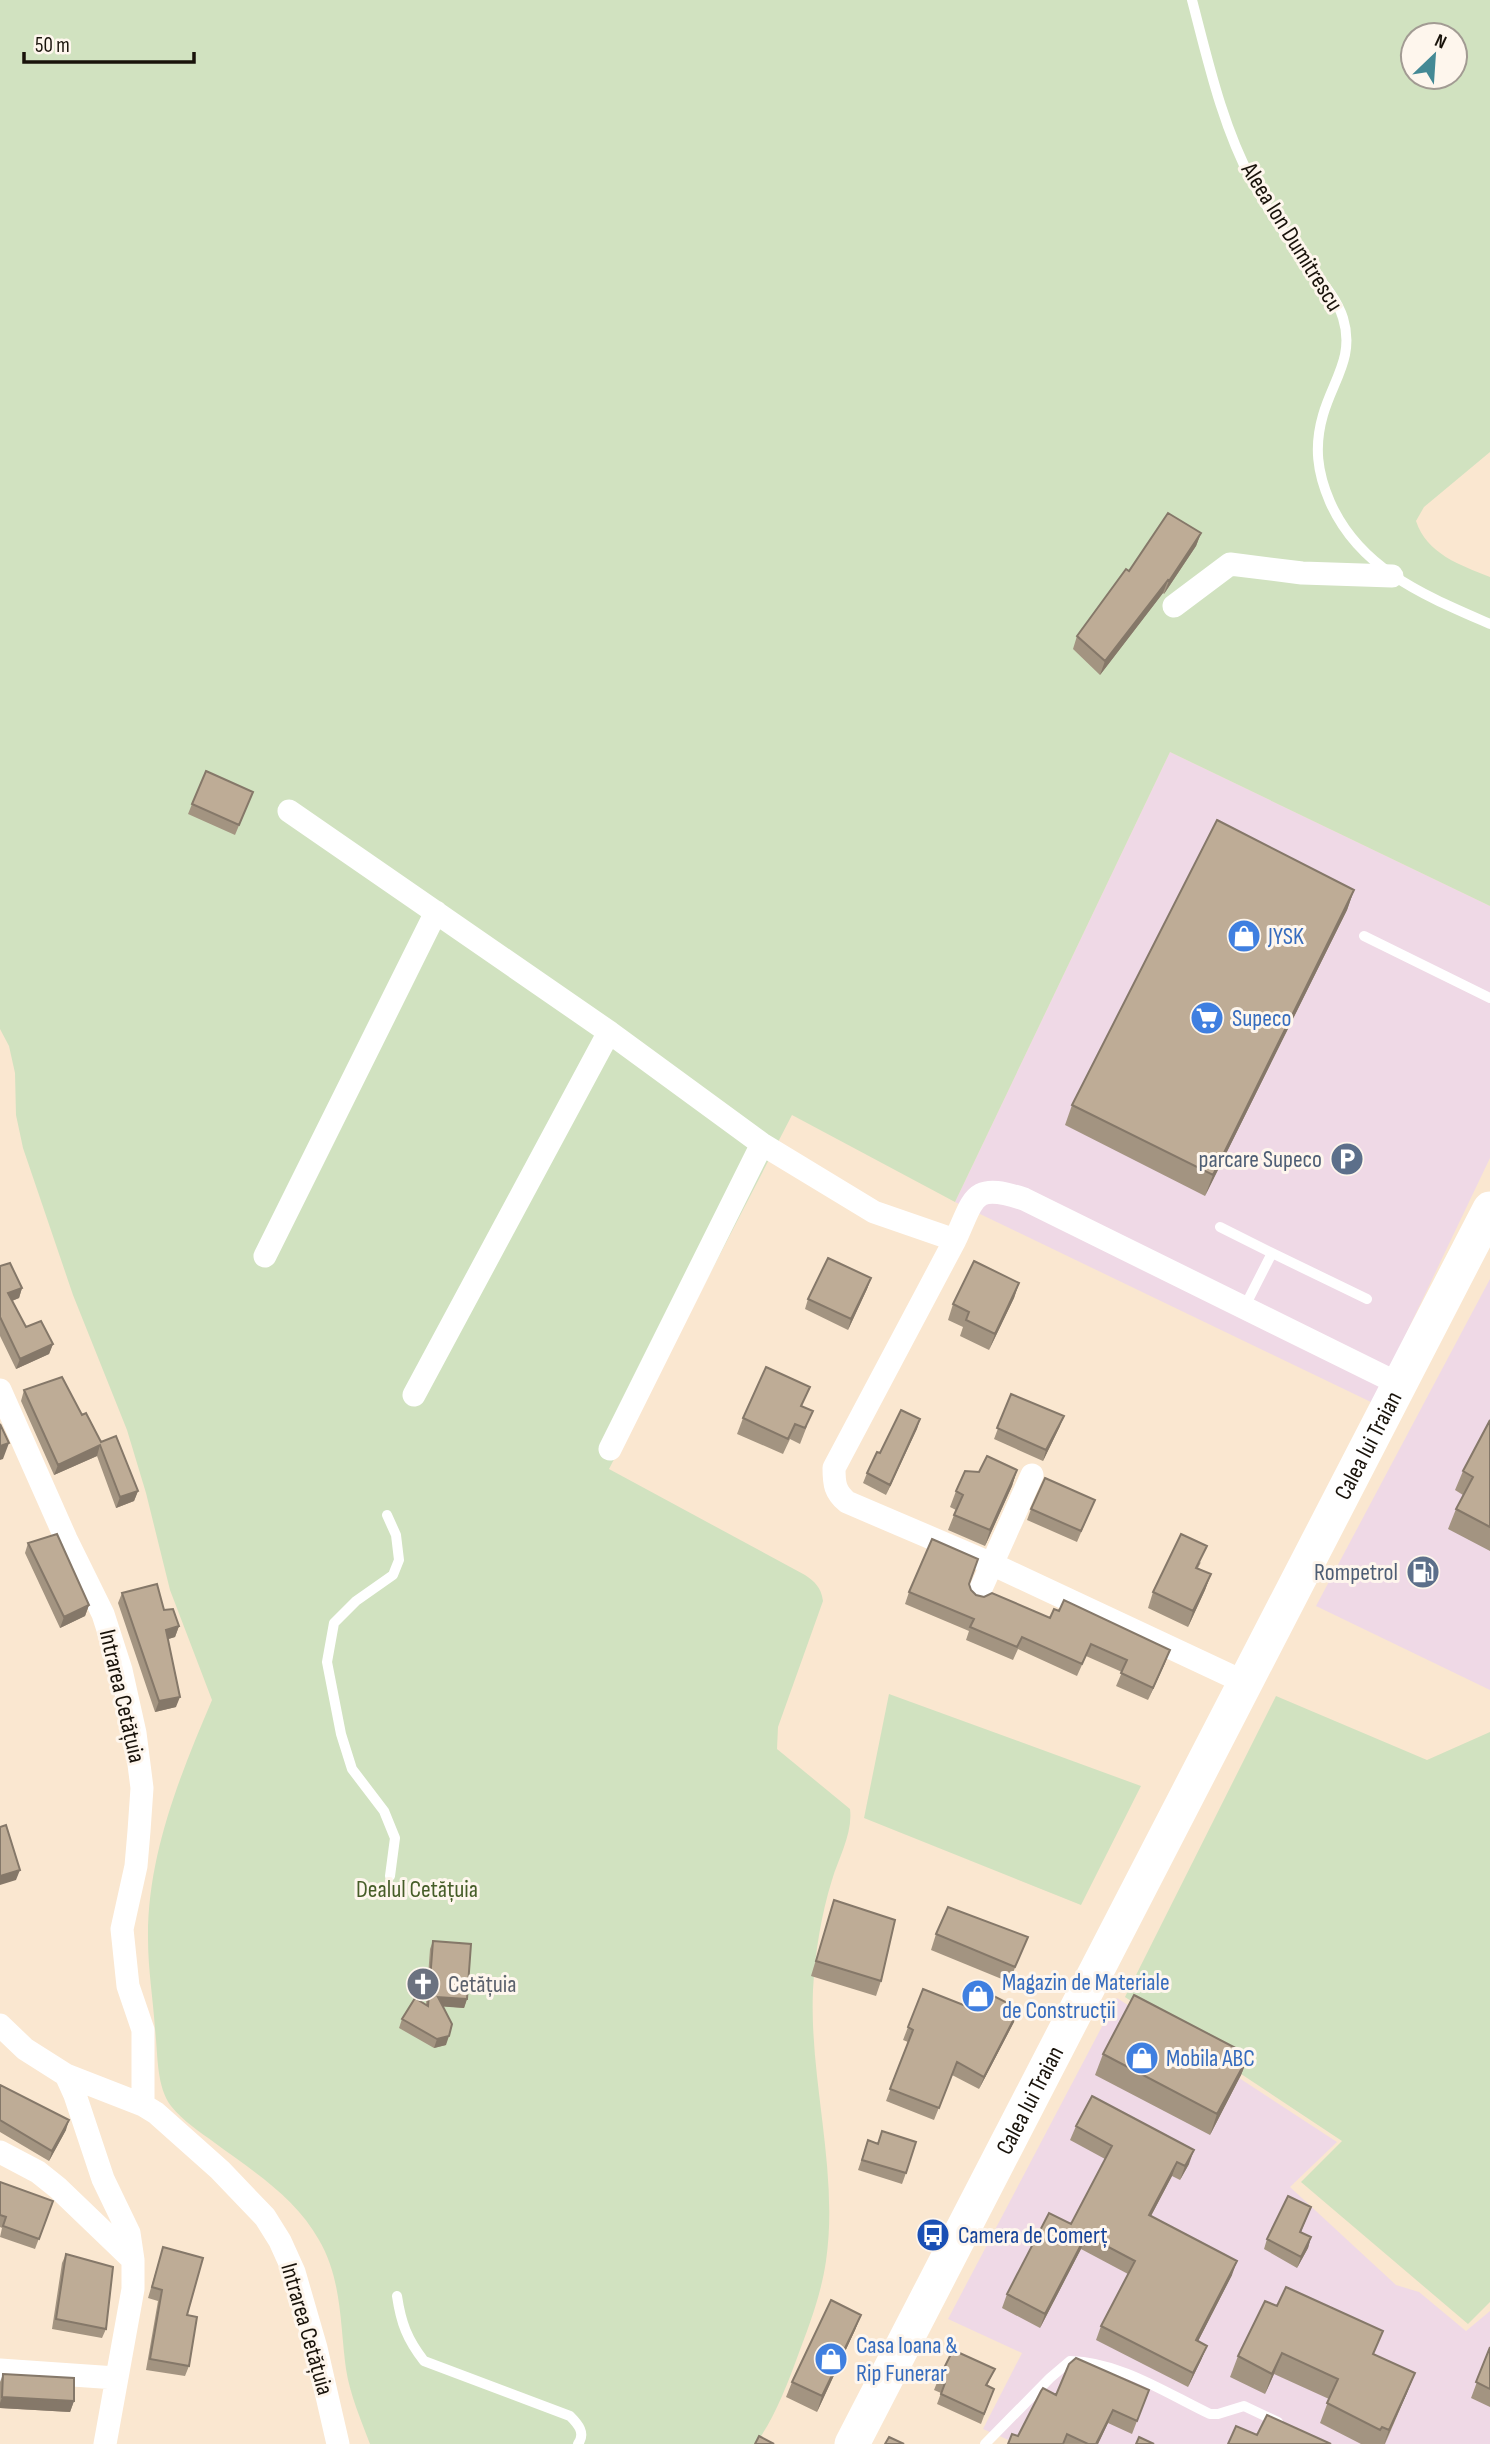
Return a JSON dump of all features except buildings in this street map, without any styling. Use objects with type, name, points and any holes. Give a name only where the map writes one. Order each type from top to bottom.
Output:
[{"type":"main road","name":"Calea lui Traian","points":[[852,2444],[1490,1209]]},
{"type":"street","name":"Aleea Ion Dumitrescu","points":[[1174,606],[1230,564],[1302,573],[1392,576]]},
{"type":"street","points":[[289,811],[609,1032],[762,1144],[874,1212],[955,1240]]},
{"type":"street","points":[[265,1256],[436,912]]},
{"type":"street","points":[[414,1395],[609,1032]]},
{"type":"street","points":[[610,1449],[762,1144]]},
{"type":"street","points":[[1246,1683],[992,1564],[847,1502],[837,1494],[834,1468],[973,1202],[979,1195],[990,1191],[1024,1199],[1399,1384]]},
{"type":"street","name":"Intrarea Cetățuia","points":[[0,1390],[66,1539],[103,1614],[121,1670],[135,1733],[142,1788],[136,1866],[122,1929],[128,1986],[143,2030],[143,2105]]},
{"type":"street","points":[[978,1595],[1032,1475]]},
{"type":"street","name":"Intrarea Cetățuia","points":[[0,2025],[25,2049],[66,2076],[143,2105],[171,2126],[231,2181],[265,2217],[294,2272],[317,2348],[338,2444]]},
{"type":"street","points":[[66,2076],[103,2179],[129,2233],[133,2260],[133,2289],[105,2444]]},
{"type":"street","points":[[0,2152],[38,2172],[58,2188],[133,2260]]},
{"type":"street","points":[[0,2370],[116,2378]]},
{"type":"lane","name":"Aleea Ion Dumitrescu","points":[[1192,0],[1229,132],[1241,158],[1253,183],[1299,253],[1332,296],[1343,318],[1347,341],[1345,361],[1324,411],[1318,435],[1317,464],[1324,489],[1339,522],[1360,549],[1392,576],[1434,600],[1490,624]]},
{"type":"lane","points":[[1364,936],[1490,998]]},
{"type":"lane","points":[[1220,1227],[1367,1299]]},
{"type":"lane","points":[[1244,1309],[1272,1252]]},
{"type":"lane","points":[[387,1515],[396,1535],[400,1560],[393,1575],[356,1601],[334,1623],[327,1662],[341,1734],[352,1769],[384,1811],[395,1839],[390,1876]]},
{"type":"lane","points":[[397,2296],[400,2320],[411,2344],[424,2361],[569,2416],[581,2431],[581,2441],[578,2444]]},
{"type":"lane","points":[[985,2444],[1070,2361],[1088,2361],[1113,2367],[1210,2414],[1244,2406],[1290,2428]]},
{"type":"shaded area","points":[[1170,752],[1490,906],[1490,1158],[1373,1403],[955,1202]]},
{"type":"shaded area","points":[[1490,1279],[1490,1690],[1316,1606]]},
{"type":"shaded area","points":[[1117,1998],[1337,2142],[1290,2187],[1396,2285],[1419,2292],[1466,2331],[1490,2311],[1490,2444],[1018,2444],[983,2429],[1022,2353],[948,2319]]},
{"type":"green space","name":"Dealul Cetățuia","points":[[0,0],[1490,0],[1490,452],[1424,507],[1416,521],[1421,532],[1436,550],[1456,563],[1490,577],[1490,906],[1170,752],[955,1202],[792,1115],[609,1469],[805,1575],[817,1585],[823,1601],[778,1727],[777,1749],[850,1809],[847,1836],[822,1921],[813,1990],[815,2058],[827,2159],[829,2227],[824,2274],[810,2322],[779,2403],[755,2444],[370,2444],[350,2388],[336,2286],[327,2255],[319,2240],[286,2198],[186,2121],[166,2098],[158,2069],[148,1939],[149,1908],[159,1847],[168,1816],[188,1757],[212,1700],[170,1590],[127,1430],[73,1295],[23,1148],[16,1115],[15,1073],[9,1046],[0,1029]]},
{"type":"green space","points":[[889,1694],[1141,1786],[1081,1905],[864,1818]]},
{"type":"green space","points":[[1276,1696],[1427,1760],[1490,1732],[1490,2302],[1468,2324],[1301,2182],[1342,2141],[1125,1997]]},
{"type":"place","name":"JYSK","points":[[1244,936]]},
{"type":"place","name":"Supeco","points":[[1207,1018]]},
{"type":"place","name":"parcare Supeco","points":[[1347,1159]]},
{"type":"place","name":"Rompetrol","points":[[1423,1572]]},
{"type":"place","name":"Cetățuia","points":[[423,1984]]},
{"type":"place","name":"Magazin de Materiale de Construcții","points":[[978,1996]]},
{"type":"place","name":"Mobila ABC","points":[[1142,2058]]},
{"type":"place","name":"Camera de Comerț","points":[[933,2235]]},
{"type":"place","name":"Casa Ioana & Rip Funerar","points":[[831,2359]]}]
